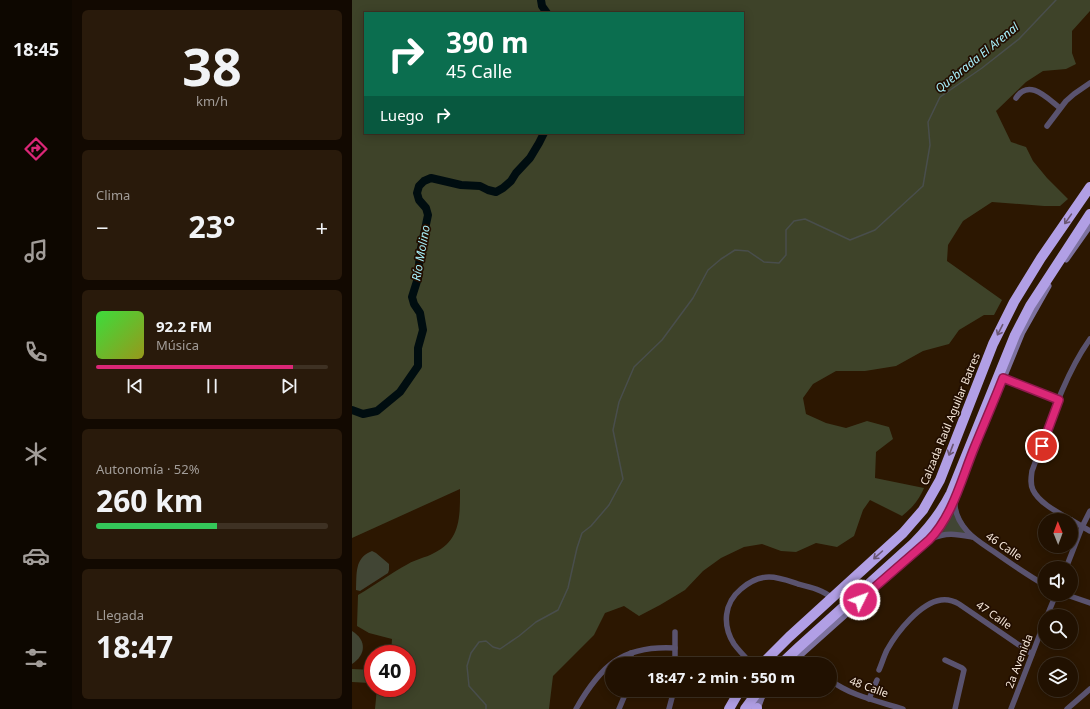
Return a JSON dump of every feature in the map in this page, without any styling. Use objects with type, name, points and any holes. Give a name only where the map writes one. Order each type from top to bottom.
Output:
[{"type":"highway","name":"Calzada Raúl Aguilar Batres","points":[[769,657],[789,637],[903,534],[923,510],[940,480],[993,344],[1014,302],[1041,258],[1090,187]]},
{"type":"highway","points":[[788,657],[913,544],[927,530],[942,511],[952,493],[1015,335],[1045,281],[1090,214]]},
{"type":"highway","points":[[1045,281],[1066,260]]},
{"type":"highway","points":[[913,544],[928,541]]},
{"type":"highway","points":[[729,709],[736,697]]},
{"type":"highway","points":[[745,709],[757,702]]},
{"type":"street","points":[[1046,126],[1060,108],[1074,94],[1090,83]]},
{"type":"street","points":[[1016,98],[1023,90],[1032,89],[1043,95],[1060,108]]},
{"type":"street","points":[[798,657],[871,590],[928,541],[945,520],[1024,328],[1066,260],[1090,225]]},
{"type":"street","points":[[1060,513],[1042,502],[1034,492],[1032,486],[1032,471],[1072,368],[1090,339]]},
{"type":"street","points":[[1003,378],[1059,400]]},
{"type":"street","name":"46 Calle","points":[[956,496],[955,506],[957,516],[972,537],[1038,581]]},
{"type":"street","points":[[1069,561],[1090,511]]},
{"type":"street","points":[[1078,524],[1090,531]]},
{"type":"street","name":"46 Calle","points":[[928,541],[942,535],[949,534],[972,537]]},
{"type":"street","points":[[745,657],[734,645],[728,631],[726,615],[730,600],[739,590],[752,581],[758,578],[770,577],[808,586],[826,593],[832,598]]},
{"type":"street","points":[[1078,599],[1090,604]]},
{"type":"street","name":"47 Calle","points":[[879,670],[888,649],[905,626],[928,605],[942,600],[959,604],[1032,654]]},
{"type":"street","points":[[675,632],[675,657]]},
{"type":"street","name":"2a Avenida","points":[[1011,709],[1038,639]]},
{"type":"street","points":[[576,709],[589,689],[605,669],[619,658],[631,653],[655,647],[675,648]]},
{"type":"street","points":[[945,660],[964,670],[955,709]]},
{"type":"street","points":[[869,699],[877,680]]},
{"type":"street","name":"48 Calle","points":[[837,685],[847,691],[903,709]]},
{"type":"street","points":[[1067,709],[1090,689]]},
{"type":"street","points":[[619,709],[625,697]]},
{"type":"street","points":[[669,709],[672,697]]},
{"type":"green space","points":[[352,0],[1090,0],[1090,11],[1072,31],[1072,53],[1076,64],[1066,69],[1043,71],[1026,82],[996,111],[1011,142],[1026,147],[1033,161],[1047,178],[1068,199],[1060,206],[992,202],[963,221],[948,245],[947,261],[1002,300],[994,315],[984,315],[959,330],[949,344],[923,351],[896,366],[865,371],[836,371],[813,384],[803,398],[806,414],[826,423],[846,428],[867,421],[889,427],[893,439],[876,452],[875,478],[924,488],[915,504],[902,516],[870,500],[863,510],[854,536],[837,547],[816,543],[796,552],[781,551],[762,544],[744,547],[721,558],[703,571],[685,590],[639,616],[624,606],[605,613],[594,635],[553,676],[549,709],[375,709],[376,697],[416,697],[416,645],[392,645],[392,639],[369,633],[357,626],[358,595],[411,562],[443,548],[454,534],[460,509],[460,489],[352,538]]},
{"type":"green space","points":[[954,505],[972,537],[936,536]]},
{"type":"green space","points":[[372,551],[389,564],[388,573],[360,591],[356,590],[359,562],[366,554]]},
{"type":"green space","points":[[352,631],[360,639],[363,648],[360,656],[352,664]]},
{"type":"green space","points":[[352,669],[364,670],[364,683],[352,682]]},
{"type":"waterway","name":"Río Molino","points":[[541,0],[542,6],[546,12]]},
{"type":"waterway","name":"Quebrada El Arenal","points":[[486,709],[486,705],[469,686],[467,666],[471,653],[479,642],[486,641],[493,647],[500,649],[536,622],[558,610],[568,588],[582,533],[591,526],[609,505],[623,479],[613,430],[619,402],[634,367],[662,340],[693,298],[708,270],[735,250],[748,251],[764,262],[779,263],[786,255],[786,230],[794,221],[805,219],[850,240],[875,230],[923,186],[930,145],[928,122],[940,97],[982,68],[1019,39],[1056,0]]},
{"type":"waterway","name":"Río Molino","points":[[352,410],[363,414],[377,411],[400,392],[418,366],[418,348],[423,330],[420,313],[414,304],[412,297],[418,278],[420,253],[428,215],[426,208],[419,200],[417,193],[419,186],[424,181],[431,178],[461,185],[480,186],[496,192],[511,181],[516,173],[530,158],[544,134]]},
{"type":"route","points":[[860,600],[929,540],[945,520],[1003,378],[1059,400],[1042,446]]}]
